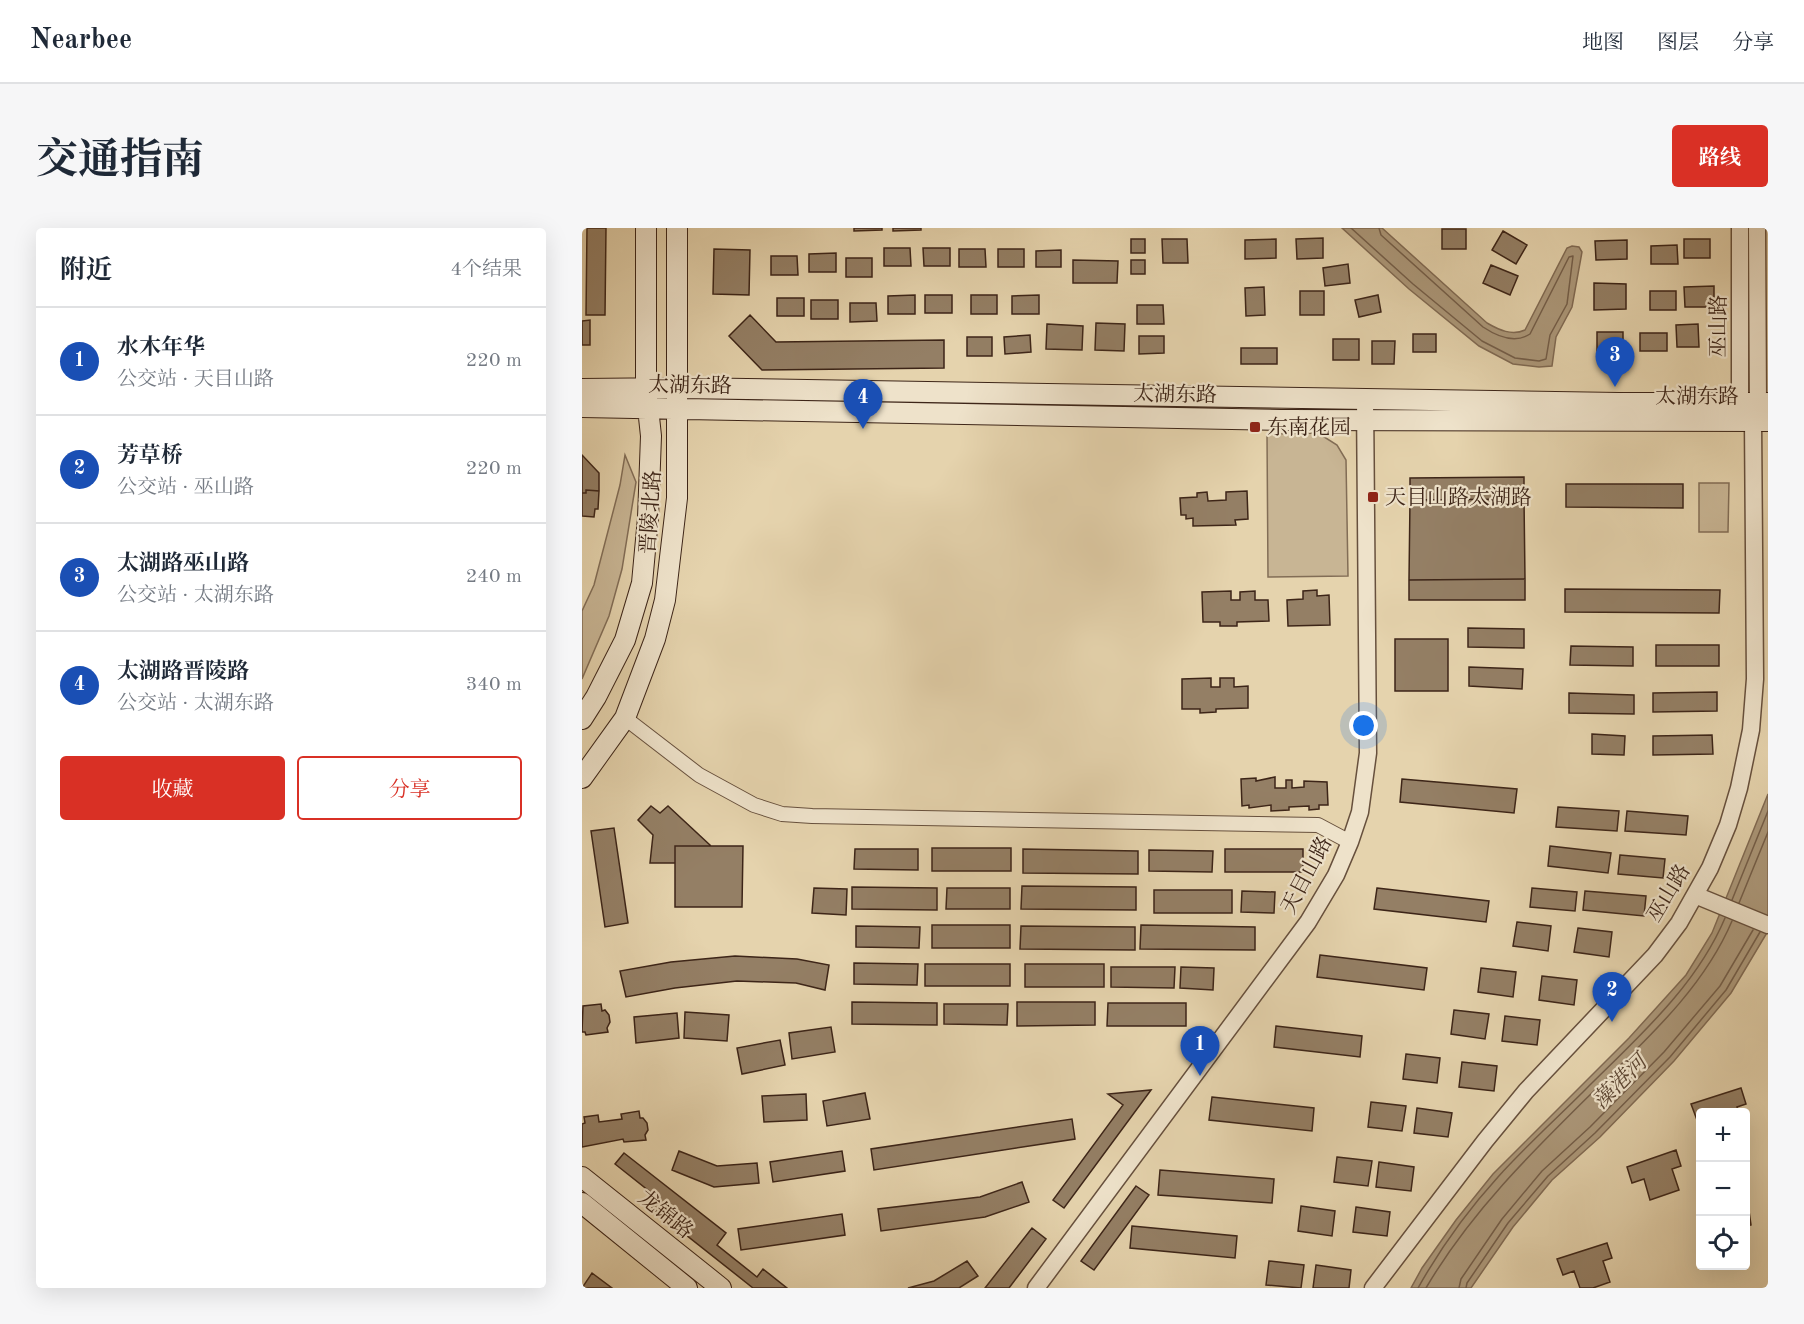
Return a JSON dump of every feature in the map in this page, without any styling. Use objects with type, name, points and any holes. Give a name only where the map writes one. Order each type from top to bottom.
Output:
[{"type":"main road","name":"晋陵北路","points":[[582,719],[625,640],[642,583],[649,506],[651,436],[646,389],[646,228]]},
{"type":"main road","name":"晋陵北路","points":[[582,778],[625,718],[655,639],[665,600],[677,498],[677,228]]},
{"type":"main road","name":"太湖东路","points":[[582,388],[1365,398],[1757,410]]},
{"type":"main road","name":"太湖东路","points":[[582,407],[1365,420],[1757,410]]},
{"type":"main road","name":"龙锦路","points":[[582,1177],[721,1288]]},
{"type":"main road","points":[[582,1203],[687,1288]]},
{"type":"street","name":"巫山路","points":[[1740,228],[1757,410]]},
{"type":"street","name":"巫山路","points":[[1373,1288],[1490,1134],[1526,1091],[1655,955],[1679,923],[1695,895],[1710,868],[1728,825],[1739,788],[1751,730],[1755,678],[1757,228]]},
{"type":"street","name":"天目山路","points":[[1036,1288],[1308,922],[1336,875],[1350,842],[1360,812],[1368,753],[1365,398]]},
{"type":"street","points":[[625,718],[699,775],[754,805],[782,814],[1318,825],[1350,842]]},
{"type":"street","points":[[1695,895],[1768,925]]},
{"type":"shaded area","points":[[1318,433],[1337,445],[1346,460],[1348,576],[1268,577],[1267,434]]},
{"type":"shaded area","points":[[625,455],[636,482],[622,569],[609,616],[582,679],[582,611],[594,585],[620,485]]},
{"type":"shaded area","points":[[1699,483],[1729,483],[1728,532],[1699,532]]},
{"type":"water","points":[[1342,228],[1382,228],[1487,323],[1510,332],[1525,330],[1567,248],[1579,247],[1582,252],[1572,307],[1556,337],[1552,366],[1513,364],[1479,346],[1409,289]]},
{"type":"water","name":"藻港河","points":[[1768,794],[1768,931],[1731,993],[1674,1061],[1600,1137],[1552,1180],[1513,1227],[1471,1288],[1411,1288],[1422,1268],[1456,1220],[1493,1174],[1629,1038],[1686,975],[1712,933]]},
{"type":"building","points":[[587,228],[606,228],[605,315],[586,315]]},
{"type":"building","points":[[854,228],[882,228],[882,230],[854,231]]},
{"type":"building","points":[[893,228],[921,228],[921,230],[893,231]]},
{"type":"building","points":[[1442,229],[1466,229],[1466,249],[1442,249]]},
{"type":"building","points":[[1503,231],[1527,245],[1516,264],[1492,250]]},
{"type":"building","points":[[1323,238],[1323,258],[1297,259],[1296,239]]},
{"type":"building","points":[[1131,239],[1145,239],[1145,253],[1131,253]]},
{"type":"building","points":[[1162,239],[1187,239],[1188,263],[1163,263]]},
{"type":"building","points":[[1276,239],[1276,258],[1245,259],[1245,240]]},
{"type":"building","points":[[1684,239],[1710,239],[1710,258],[1684,258]]},
{"type":"building","points":[[1627,240],[1627,259],[1596,260],[1595,241]]},
{"type":"building","points":[[1677,245],[1678,264],[1651,264],[1651,246]]},
{"type":"building","points":[[884,248],[910,248],[911,266],[884,266]]},
{"type":"building","points":[[923,248],[950,248],[950,266],[924,266]]},
{"type":"building","points":[[714,249],[750,250],[749,295],[713,294]]},
{"type":"building","points":[[959,249],[985,249],[986,267],[959,267]]},
{"type":"building","points":[[998,249],[1024,249],[1024,267],[998,267]]},
{"type":"building","points":[[1061,250],[1061,267],[1036,267],[1036,251]]},
{"type":"building","points":[[836,253],[836,272],[809,272],[809,254]]},
{"type":"building","points":[[771,256],[797,256],[798,275],[771,275]]},
{"type":"building","points":[[846,258],[872,258],[872,277],[846,277]]},
{"type":"building","points":[[1073,260],[1118,261],[1117,283],[1073,283]]},
{"type":"building","points":[[1131,260],[1145,260],[1145,274],[1131,274]]},
{"type":"building","points":[[1348,264],[1350,283],[1325,286],[1323,268]]},
{"type":"building","points":[[1491,265],[1518,276],[1510,295],[1483,283]]},
{"type":"building","points":[[1594,283],[1626,284],[1626,309],[1594,310]]},
{"type":"building","points":[[1714,286],[1714,307],[1685,307],[1684,287]]},
{"type":"building","points":[[1264,287],[1265,315],[1246,316],[1245,288]]},
{"type":"building","points":[[1300,291],[1324,291],[1324,315],[1300,315]]},
{"type":"building","points":[[1650,291],[1676,291],[1676,310],[1650,310]]},
{"type":"building","points":[[915,295],[915,314],[888,314],[888,296]]},
{"type":"building","points":[[925,295],[952,295],[952,313],[925,313]]},
{"type":"building","points":[[971,295],[997,295],[997,314],[971,314]]},
{"type":"building","points":[[1039,295],[1039,314],[1012,314],[1012,296]]},
{"type":"building","points":[[1378,295],[1381,312],[1359,317],[1355,300]]},
{"type":"building","points":[[777,298],[804,298],[804,316],[777,316]]},
{"type":"building","points":[[811,300],[838,300],[838,319],[811,319]]},
{"type":"building","points":[[850,303],[876,303],[877,321],[850,322]]},
{"type":"building","points":[[1137,305],[1163,305],[1164,324],[1137,324]]},
{"type":"building","points":[[750,315],[776,342],[944,340],[944,368],[762,370],[729,336]]},
{"type":"building","points":[[590,320],[590,345],[582,345],[582,321]]},
{"type":"building","points":[[1096,323],[1125,324],[1124,351],[1095,350]]},
{"type":"building","points":[[1047,324],[1083,326],[1082,350],[1046,349]]},
{"type":"building","points":[[1698,324],[1699,347],[1677,347],[1676,325]]},
{"type":"building","points":[[1597,332],[1623,332],[1623,350],[1597,351]]},
{"type":"building","points":[[1640,333],[1667,333],[1667,351],[1640,351]]},
{"type":"building","points":[[1413,334],[1436,334],[1436,352],[1413,352]]},
{"type":"building","points":[[1030,335],[1031,352],[1005,354],[1004,337]]},
{"type":"building","points":[[1139,336],[1164,336],[1164,353],[1139,354]]},
{"type":"building","points":[[967,337],[992,337],[992,356],[967,356]]},
{"type":"building","points":[[1333,339],[1359,339],[1359,360],[1333,360]]},
{"type":"building","points":[[1372,341],[1395,341],[1394,364],[1372,364]]},
{"type":"building","points":[[1241,348],[1277,348],[1277,364],[1241,364]]},
{"type":"building","points":[[582,455],[599,473],[599,491],[586,490],[586,493],[582,493]]},
{"type":"building","points":[[1524,477],[1524,499],[1410,500],[1410,478]]},
{"type":"building","points":[[1566,484],[1683,484],[1683,508],[1566,507]]},
{"type":"building","points":[[586,490],[599,491],[598,509],[595,509],[594,517],[582,516],[582,493],[586,493]]},
{"type":"building","points":[[1247,491],[1248,519],[1235,520],[1236,525],[1193,526],[1193,518],[1186,519],[1186,515],[1181,515],[1180,498],[1197,497],[1197,493],[1207,492],[1208,501],[1226,500],[1226,492]]},
{"type":"building","points":[[1524,499],[1525,579],[1409,580],[1410,500]]},
{"type":"building","points":[[1525,579],[1525,600],[1409,600],[1409,580]]},
{"type":"building","points":[[1565,589],[1720,590],[1719,613],[1565,612]]},
{"type":"building","points":[[1317,590],[1317,596],[1329,595],[1330,625],[1288,626],[1287,600],[1303,599],[1303,591]]},
{"type":"building","points":[[1231,591],[1231,600],[1240,600],[1240,592],[1255,591],[1255,600],[1268,600],[1269,621],[1237,622],[1237,626],[1220,626],[1220,622],[1203,622],[1202,592]]},
{"type":"building","points":[[1468,628],[1524,629],[1524,648],[1468,647]]},
{"type":"building","points":[[1395,639],[1448,639],[1448,691],[1395,691]]},
{"type":"building","points":[[1656,645],[1719,645],[1719,666],[1656,666]]},
{"type":"building","points":[[1571,646],[1633,647],[1633,666],[1570,665]]},
{"type":"building","points":[[1469,667],[1523,669],[1522,689],[1469,686]]},
{"type":"building","points":[[1211,678],[1211,687],[1220,687],[1220,678],[1234,678],[1234,687],[1248,686],[1248,708],[1216,709],[1216,712],[1200,713],[1200,709],[1182,709],[1182,679]]},
{"type":"building","points":[[1717,692],[1717,711],[1653,712],[1653,693]]},
{"type":"building","points":[[1569,693],[1634,695],[1634,714],[1569,713]]},
{"type":"building","points":[[1592,734],[1625,736],[1624,755],[1592,754]]},
{"type":"building","points":[[1712,735],[1713,754],[1653,755],[1653,736]]},
{"type":"building","points":[[1275,777],[1275,788],[1286,788],[1286,780],[1292,780],[1292,788],[1304,787],[1304,781],[1327,782],[1328,805],[1319,805],[1319,809],[1309,810],[1309,806],[1271,811],[1271,805],[1249,808],[1249,805],[1242,806],[1241,779],[1256,778],[1256,781]]},
{"type":"building","points":[[1402,779],[1517,789],[1514,813],[1400,802]]},
{"type":"building","points":[[651,806],[660,813],[668,806],[711,846],[675,846],[675,863],[650,863],[653,835],[638,820]]},
{"type":"building","points":[[1558,807],[1619,811],[1617,831],[1556,827]]},
{"type":"building","points":[[1627,811],[1688,816],[1686,835],[1625,831]]},
{"type":"building","points":[[614,828],[628,923],[605,927],[591,831]]},
{"type":"building","points":[[675,846],[743,846],[742,907],[675,907]]},
{"type":"building","points":[[1550,846],[1611,853],[1608,873],[1548,866]]},
{"type":"building","points":[[932,848],[1011,848],[1011,871],[932,871]]},
{"type":"building","points":[[855,849],[918,849],[918,870],[854,869]]},
{"type":"building","points":[[1023,849],[1138,851],[1138,874],[1023,873]]},
{"type":"building","points":[[1225,849],[1303,849],[1303,872],[1225,872]]},
{"type":"building","points":[[1149,850],[1213,851],[1212,872],[1149,871]]},
{"type":"building","points":[[1620,855],[1665,859],[1663,878],[1618,874]]},
{"type":"building","points":[[1022,886],[1136,887],[1136,910],[1021,909]]},
{"type":"building","points":[[852,887],[937,888],[937,910],[852,909]]},
{"type":"building","points":[[814,888],[847,889],[846,915],[812,913]]},
{"type":"building","points":[[947,888],[1010,888],[1010,909],[946,909]]},
{"type":"building","points":[[1377,888],[1489,901],[1486,922],[1374,909]]},
{"type":"building","points":[[1532,888],[1577,892],[1575,911],[1530,907]]},
{"type":"building","points":[[1154,890],[1232,890],[1232,913],[1154,913]]},
{"type":"building","points":[[1242,891],[1275,892],[1274,913],[1241,912]]},
{"type":"building","points":[[1585,891],[1646,896],[1644,916],[1583,910]]},
{"type":"building","points":[[1517,922],[1551,926],[1548,951],[1513,946]]},
{"type":"building","points":[[932,925],[1010,925],[1010,948],[932,948]]},
{"type":"building","points":[[1141,925],[1255,927],[1255,950],[1140,949]]},
{"type":"building","points":[[856,926],[920,927],[919,948],[856,947]]},
{"type":"building","points":[[1021,926],[1135,927],[1135,950],[1020,949]]},
{"type":"building","points":[[1578,928],[1612,932],[1609,957],[1574,952]]},
{"type":"building","points":[[1320,955],[1427,968],[1424,990],[1317,977]]},
{"type":"building","points":[[735,956],[797,959],[829,965],[825,990],[796,983],[737,981],[675,988],[626,997],[620,971],[671,962]]},
{"type":"building","points":[[854,963],[918,964],[917,985],[854,984]]},
{"type":"building","points":[[925,964],[1010,964],[1010,986],[925,986]]},
{"type":"building","points":[[1025,964],[1104,964],[1104,987],[1025,987]]},
{"type":"building","points":[[1111,967],[1175,967],[1174,988],[1111,987]]},
{"type":"building","points":[[1181,967],[1214,968],[1213,990],[1180,988]]},
{"type":"building","points":[[1481,968],[1516,972],[1513,997],[1478,992]]},
{"type":"building","points":[[1542,976],[1577,980],[1574,1005],[1539,1000]]},
{"type":"building","points":[[852,1002],[937,1003],[937,1025],[852,1024]]},
{"type":"building","points":[[1017,1002],[1095,1002],[1095,1025],[1017,1026]]},
{"type":"building","points":[[1108,1003],[1186,1003],[1186,1026],[1107,1026]]},
{"type":"building","points":[[601,1004],[602,1011],[605,1010],[609,1015],[608,1032],[586,1035],[582,1032],[583,1006]]},
{"type":"building","points":[[944,1004],[1008,1004],[1007,1025],[944,1024]]},
{"type":"building","points":[[1454,1010],[1489,1014],[1485,1039],[1451,1034]]},
{"type":"building","points":[[685,1012],[729,1015],[727,1041],[684,1038]]},
{"type":"building","points":[[677,1013],[679,1038],[636,1043],[634,1017]]},
{"type":"building","points":[[1505,1016],[1540,1020],[1537,1045],[1502,1041]]},
{"type":"building","points":[[1276,1026],[1362,1036],[1360,1057],[1274,1047]]},
{"type":"building","points":[[831,1027],[835,1052],[792,1059],[789,1033]]},
{"type":"building","points":[[780,1040],[785,1065],[742,1074],[737,1048]]},
{"type":"building","points":[[1406,1054],[1440,1058],[1437,1083],[1403,1079]]},
{"type":"building","points":[[1462,1062],[1497,1066],[1494,1091],[1459,1087]]},
{"type":"building","points":[[1741,1088],[1746,1104],[1737,1108],[1696,1108],[1696,1117],[1691,1104]]},
{"type":"building","points":[[1151,1090],[1064,1208],[1053,1200],[1123,1105],[1108,1094]]},
{"type":"building","points":[[865,1093],[870,1119],[827,1126],[823,1101]]},
{"type":"building","points":[[806,1094],[807,1120],[764,1122],[762,1096]]},
{"type":"building","points":[[1212,1097],[1314,1108],[1312,1131],[1209,1120]]},
{"type":"building","points":[[1371,1102],[1406,1106],[1402,1131],[1368,1127]]},
{"type":"building","points":[[1417,1108],[1452,1113],[1448,1137],[1414,1133]]},
{"type":"building","points":[[639,1111],[640,1118],[647,1123],[646,1140],[624,1142],[623,1139],[582,1147],[584,1117],[598,1115],[599,1122],[622,1119],[621,1114]]},
{"type":"building","points":[[1072,1119],[1075,1139],[874,1170],[871,1149]]},
{"type":"building","points":[[1676,1150],[1681,1166],[1672,1169],[1679,1190],[1650,1200],[1644,1179],[1632,1183],[1627,1167]]},
{"type":"building","points":[[679,1151],[717,1166],[757,1163],[759,1183],[714,1187],[672,1170]]},
{"type":"building","points":[[842,1151],[845,1171],[773,1182],[770,1162]]},
{"type":"building","points":[[624,1153],[726,1233],[717,1245],[757,1277],[763,1269],[787,1288],[753,1288],[652,1208],[659,1199],[615,1164]]},
{"type":"building","points":[[1337,1157],[1372,1161],[1368,1186],[1334,1182]]},
{"type":"building","points":[[1379,1162],[1414,1167],[1411,1191],[1376,1187]]},
{"type":"building","points":[[1160,1170],[1274,1179],[1272,1203],[1158,1195]]},
{"type":"building","points":[[1022,1182],[1029,1202],[985,1217],[881,1231],[878,1209],[980,1197]]},
{"type":"building","points":[[1136,1186],[1149,1195],[1094,1270],[1081,1261]]},
{"type":"building","points":[[1301,1206],[1335,1211],[1332,1236],[1298,1231]]},
{"type":"building","points":[[1356,1207],[1390,1212],[1387,1236],[1353,1232]]},
{"type":"building","points":[[842,1214],[845,1235],[741,1250],[738,1229]]},
{"type":"building","points":[[1132,1226],[1237,1236],[1235,1258],[1130,1248]]},
{"type":"building","points":[[1032,1228],[1046,1239],[1009,1288],[985,1288]]},
{"type":"building","points":[[1607,1243],[1612,1258],[1603,1261],[1610,1282],[1593,1288],[1580,1288],[1574,1271],[1563,1275],[1557,1259]]},
{"type":"building","points":[[967,1261],[978,1276],[959,1288],[908,1288],[934,1281]]},
{"type":"building","points":[[1269,1261],[1304,1265],[1301,1288],[1266,1285]]},
{"type":"building","points":[[1316,1265],[1351,1270],[1349,1288],[1313,1288]]},
{"type":"building","points":[[592,1273],[612,1288],[582,1288]]},
{"type":"place","name":"太湖路巫山路","points":[[1615,387]]},
{"type":"place","name":"东南花园","points":[[1255,427]]},
{"type":"place","name":"太湖路晋陵路","points":[[863,429]]},
{"type":"place","name":"天目山路太湖路","points":[[1373,497]]},
{"type":"place","name":"芳草桥","points":[[1612,1022]]},
{"type":"place","name":"水木年华","points":[[1200,1076]]}]
